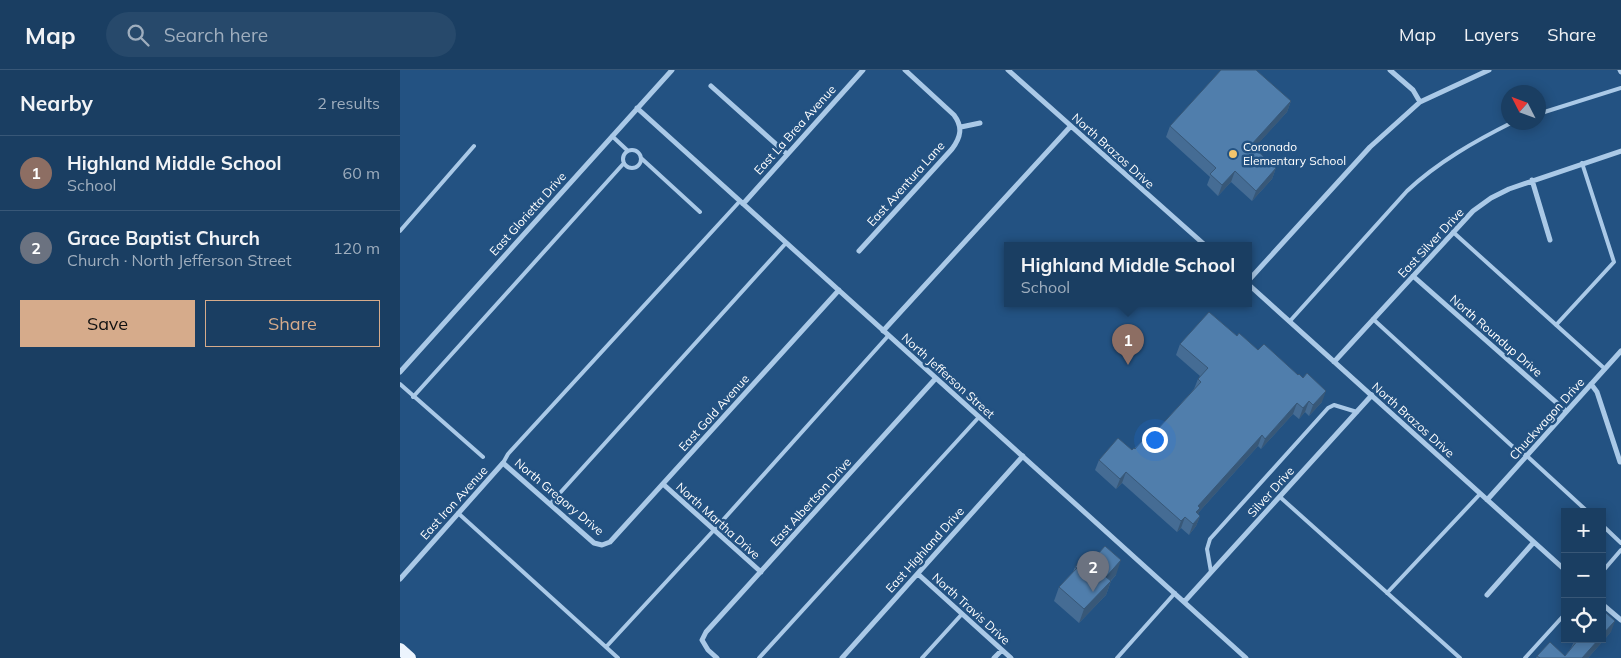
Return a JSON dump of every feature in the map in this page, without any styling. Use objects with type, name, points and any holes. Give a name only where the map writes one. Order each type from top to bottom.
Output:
[{"type":"main road","points":[[400,649],[410,658]]},
{"type":"street","name":"East Glorietta Drive","points":[[400,372],[672,70]]},
{"type":"street","points":[[905,70],[954,115],[961,128],[980,123]]},
{"type":"street","name":"North Brazos Drive","points":[[1008,70],[1201,242]]},
{"type":"street","points":[[1390,70],[1413,90],[1420,102]]},
{"type":"street","points":[[1252,278],[1370,147],[1420,102],[1489,70]]},
{"type":"street","name":"East La Brea Avenue","points":[[741,203],[860,71]]},
{"type":"street","points":[[711,86],[787,154]]},
{"type":"street","name":"North Jefferson Street","points":[[637,108],[1246,658]]},
{"type":"street","points":[[883,331],[1070,127]]},
{"type":"street","name":"East Aventura Lane","points":[[859,251],[952,149],[960,135],[961,128]]},
{"type":"street","name":"East Silver Drive","points":[[1334,362],[1473,211],[1508,188],[1621,150]]},
{"type":"street","points":[[1532,180],[1550,240]]},
{"type":"street","name":"North Roundup Drive","points":[[1413,276],[1566,411]]},
{"type":"street","name":"North Brazos Drive","points":[[1252,286],[1561,566]]},
{"type":"street","name":"East Gold Avenue","points":[[602,545],[610,542],[838,290]]},
{"type":"street","name":"Chuckwagon Drive","points":[[1487,500],[1621,351]]},
{"type":"street","name":"East Albertson Drive","points":[[717,658],[708,650],[702,640],[706,632],[936,378]]},
{"type":"street","points":[[1591,384],[1597,392],[1620,462]]},
{"type":"street","name":"Silver Drive","points":[[1184,602],[1372,396]]},
{"type":"street","name":"East Highland Drive","points":[[842,658],[1023,456]]},
{"type":"street","name":"North Gregory Drive","points":[[503,464],[594,543],[602,545]]},
{"type":"street","name":"East Iron Avenue","points":[[400,579],[503,464]]},
{"type":"street","name":"North Martha Drive","points":[[663,484],[761,572]]},
{"type":"street","points":[[1487,595],[1534,542]]},
{"type":"street","name":"North Travis Drive","points":[[918,574],[1011,658]]},
{"type":"street","points":[[1606,607],[1621,620]]},
{"type":"street","points":[[994,658],[1002,650]]},
{"type":"lane","points":[[1546,111],[1621,88]]},
{"type":"lane","points":[[1290,321],[1422,177],[1465,148],[1501,128]]},
{"type":"lane","points":[[612,136],[628,151],[638,152],[641,158],[700,212]]},
{"type":"lane","points":[[400,231],[474,146]]},
{"type":"lane","points":[[413,397],[624,163],[624,156],[628,151]]},
{"type":"lane","points":[[624,163],[626,166],[633,168],[639,165],[641,158]]},
{"type":"lane","points":[[1556,325],[1614,262],[1582,163]]},
{"type":"lane","points":[[503,464],[508,454],[741,203]]},
{"type":"lane","points":[[1453,232],[1605,368]]},
{"type":"lane","points":[[550,504],[786,243]]},
{"type":"lane","points":[[1373,319],[1512,446],[1527,456],[1584,508]]},
{"type":"lane","points":[[606,647],[888,336]]},
{"type":"lane","points":[[400,384],[483,457]]},
{"type":"lane","points":[[1211,572],[1207,549],[1210,539],[1328,408],[1334,405],[1357,412]]},
{"type":"lane","points":[[760,658],[979,417]]},
{"type":"lane","points":[[1387,593],[1480,494]]},
{"type":"lane","points":[[1280,497],[1460,658]]},
{"type":"lane","points":[[458,513],[618,658]]},
{"type":"lane","points":[[1606,529],[1621,543]]},
{"type":"lane","points":[[1606,567],[1621,550]]},
{"type":"lane","points":[[1117,658],[1175,593]]},
{"type":"lane","points":[[922,658],[962,614]]},
{"type":"lane","points":[[1525,658],[1561,618]]},
{"type":"building","points":[[1221,70],[1256,70],[1291,101],[1251,145],[1276,168],[1256,191],[1235,171],[1222,185],[1210,174],[1216,168],[1170,126]]},
{"type":"building","points":[[1209,312],[1237,336],[1239,333],[1258,350],[1264,344],[1298,375],[1303,378],[1307,373],[1326,391],[1313,405],[1309,401],[1303,408],[1297,403],[1265,439],[1262,435],[1198,506],[1200,508],[1196,512],[1200,516],[1193,524],[1185,517],[1181,521],[1126,472],[1120,479],[1099,460],[1118,438],[1132,450],[1135,449],[1153,428],[1156,431],[1201,382],[1198,379],[1208,368],[1180,344]]},
{"type":"building","points":[[1105,546],[1121,560],[1106,577],[1111,581],[1084,609],[1059,587],[1077,568],[1075,567],[1083,557],[1090,563]]},
{"type":"building","points":[[1606,613],[1615,621],[1606,631]]},
{"type":"building","points":[[1550,642],[1565,656],[1576,643],[1595,643],[1582,658],[1540,658],[1537,656]]},
{"type":"place","name":"Coronado Elementary School","points":[[1233,154]]},
{"type":"place","name":"Highland Middle School","points":[[1128,365]]},
{"type":"place","name":"Grace Baptist Church","points":[[1093,592]]}]
